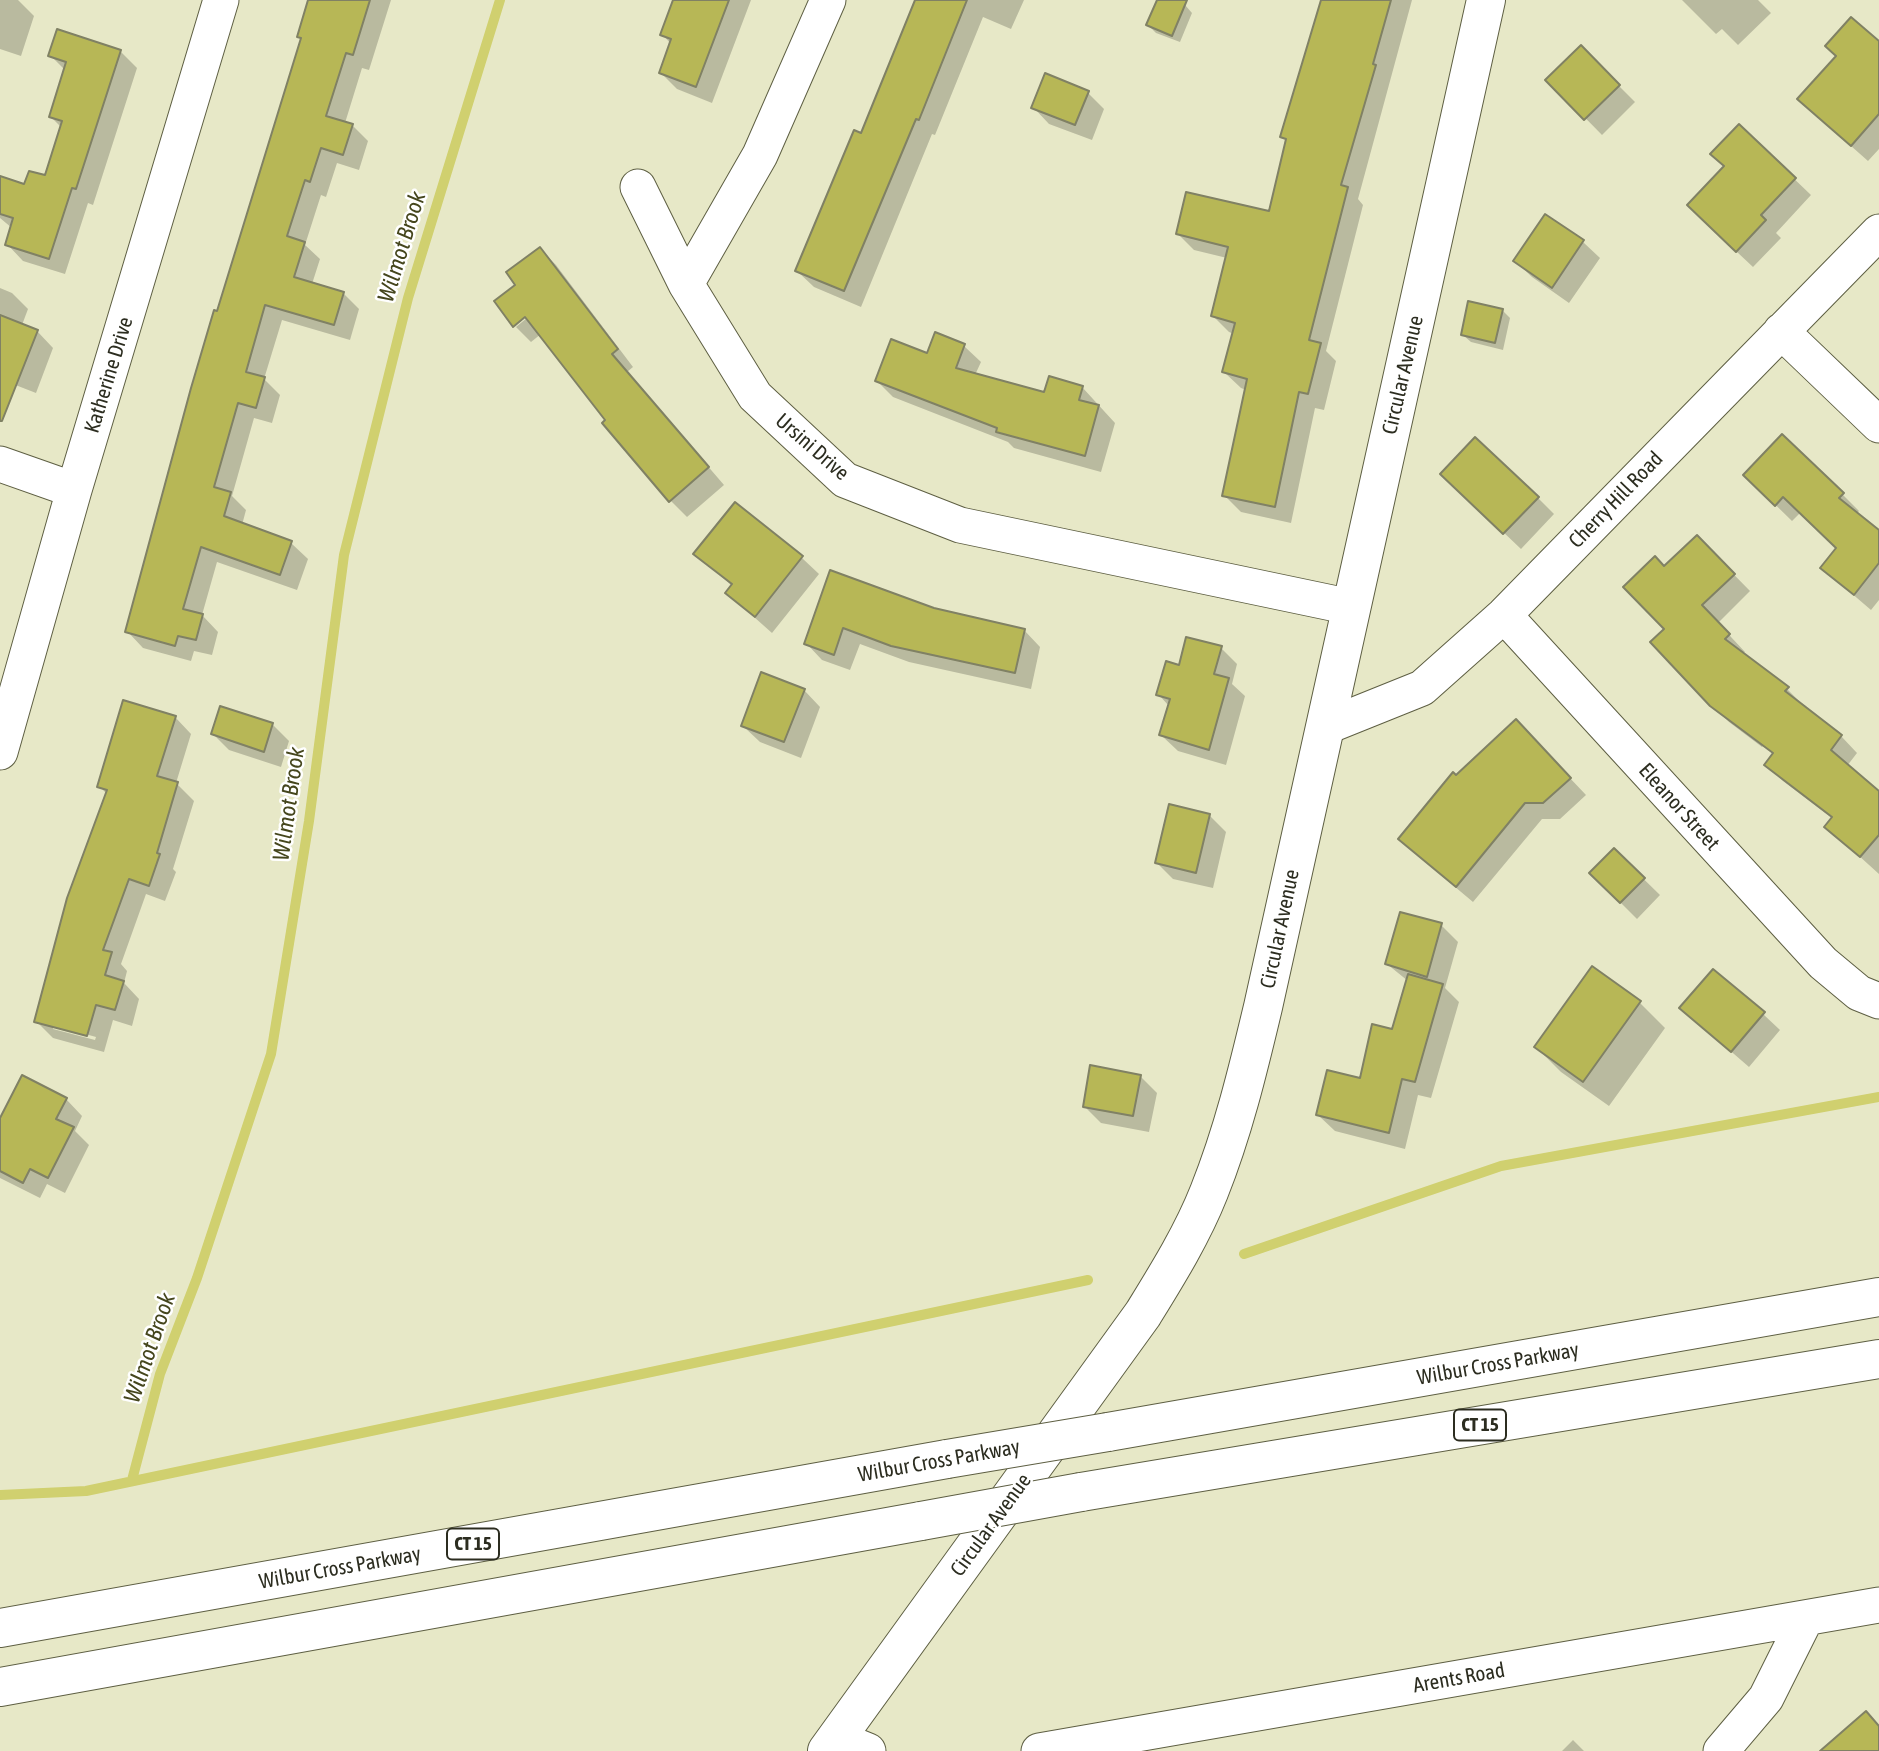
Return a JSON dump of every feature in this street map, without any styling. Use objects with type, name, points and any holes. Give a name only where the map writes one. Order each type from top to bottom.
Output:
[{"type":"main road","name":"Circular Avenue","points":[[844,1747],[1135,1325],[1182,1250],[1209,1193],[1240,1103],[1263,1007],[1486,0]]},
{"type":"main road","name":"Wilbur Cross Parkway","points":[[0,1628],[947,1459],[1879,1297]]},
{"type":"main road","name":"CT 15","points":[[0,1687],[1081,1492],[1879,1359]]},
{"type":"street","name":"Katherine Drive","points":[[0,752],[74,491],[221,0]]},
{"type":"street","points":[[686,284],[760,155],[828,0]]},
{"type":"street","name":"Ursini Drive","points":[[638,187],[686,284],[755,396],[845,480],[960,525],[1351,607]]},
{"type":"street","name":"Cherry Hill Road","points":[[1325,727],[1422,688],[1504,615],[1879,232]]},
{"type":"street","points":[[1781,331],[1879,425]]},
{"type":"street","points":[[0,464],[74,491]]},
{"type":"street","name":"Eleanor Street","points":[[1504,615],[1790,930],[1823,963],[1869,997]]},
{"type":"street","name":"Arents Road","points":[[1039,1751],[1879,1605]]},
{"type":"street","points":[[1721,1751],[1766,1698],[1806,1618]]},
{"type":"building","points":[[308,0],[370,0],[353,55],[346,53],[326,116],[353,124],[343,155],[321,148],[310,182],[305,180],[287,236],[305,242],[294,277],[344,292],[334,325],[265,305],[246,372],[265,377],[256,408],[238,403],[214,487],[231,492],[224,516],[292,541],[280,575],[201,547],[183,609],[203,614],[196,640],[178,636],[175,646],[125,632],[191,388],[301,38],[297,37]]},
{"type":"building","points":[[673,0],[729,0],[696,87],[659,73],[671,39],[660,35]]},
{"type":"building","points":[[915,0],[967,0],[919,120],[916,119],[844,291],[795,271],[854,130],[861,133]]},
{"type":"building","points":[[1157,0],[1187,0],[1172,36],[1146,25]]},
{"type":"building","points":[[1321,0],[1391,0],[1373,64],[1376,65],[1341,185],[1348,187],[1309,340],[1321,343],[1308,394],[1299,392],[1275,507],[1222,496],[1247,379],[1222,372],[1235,323],[1211,316],[1228,247],[1176,234],[1186,192],[1269,211],[1286,139],[1280,137]]},
{"type":"building","points":[[1851,17],[1879,41],[1879,114],[1851,146],[1797,99],[1836,56],[1825,46]]},
{"type":"building","points":[[57,29],[121,50],[76,189],[72,188],[49,259],[5,245],[13,218],[0,214],[0,176],[24,184],[29,171],[45,175],[62,121],[49,117],[66,62],[48,56]]},
{"type":"building","points":[[1581,45],[1620,85],[1584,120],[1545,80]]},
{"type":"building","points":[[1045,73],[1089,91],[1075,125],[1031,108]]},
{"type":"building","points":[[1739,124],[1796,178],[1761,215],[1766,220],[1736,252],[1687,205],[1724,166],[1710,154]]},
{"type":"building","points":[[1545,214],[1584,240],[1552,288],[1513,261]]},
{"type":"building","points":[[540,247],[618,349],[612,354],[709,467],[669,502],[602,423],[605,420],[525,317],[513,327],[494,301],[515,285],[506,272]]},
{"type":"building","points":[[1468,301],[1503,309],[1495,343],[1461,335]]},
{"type":"building","points":[[0,315],[38,330],[2,421],[0,421]]},
{"type":"building","points":[[935,332],[965,344],[956,368],[1044,392],[1049,376],[1083,386],[1079,400],[1099,405],[1085,456],[996,432],[997,428],[875,381],[891,339],[927,353]]},
{"type":"building","points":[[1782,434],[1844,493],[1839,498],[1879,530],[1879,563],[1854,595],[1820,568],[1836,548],[1783,497],[1775,506],[1743,475]]},
{"type":"building","points":[[1475,437],[1539,497],[1503,534],[1440,474]]},
{"type":"building","points":[[735,502],[803,556],[755,617],[725,593],[732,584],[693,554]]},
{"type":"building","points":[[1697,535],[1735,574],[1702,605],[1730,634],[1725,639],[1789,687],[1785,691],[1842,735],[1831,750],[1879,791],[1879,835],[1860,857],[1824,827],[1832,817],[1764,765],[1773,753],[1710,706],[1650,642],[1664,629],[1623,587],[1655,556],[1664,566]]},
{"type":"building","points":[[830,570],[934,608],[1025,629],[1015,673],[891,646],[843,628],[834,655],[804,644]]},
{"type":"building","points":[[1186,637],[1222,646],[1214,674],[1229,678],[1209,750],[1159,735],[1170,699],[1156,695],[1166,661],[1179,665]]},
{"type":"building","points":[[761,672],[805,689],[784,742],[741,726]]},
{"type":"building","points":[[123,700],[176,716],[157,776],[178,782],[149,886],[129,879],[103,950],[112,952],[105,975],[124,981],[115,1010],[96,1005],[87,1036],[34,1022],[67,898],[107,790],[97,787]]},
{"type":"building","points":[[220,706],[273,723],[264,752],[211,734]]},
{"type":"building","points":[[1516,719],[1571,778],[1543,803],[1525,803],[1456,887],[1398,839],[1453,772],[1456,775]]},
{"type":"building","points":[[1169,804],[1210,814],[1196,873],[1155,863]]},
{"type":"building","points":[[1614,848],[1645,878],[1620,903],[1589,873]]},
{"type":"building","points":[[1400,912],[1442,923],[1427,977],[1385,964]]},
{"type":"building","points":[[1592,966],[1641,1001],[1583,1082],[1534,1047]]},
{"type":"building","points":[[1713,969],[1765,1012],[1731,1052],[1679,1008]]},
{"type":"building","points":[[1408,974],[1443,984],[1415,1082],[1402,1079],[1389,1133],[1316,1115],[1327,1070],[1360,1078],[1372,1024],[1392,1029]]},
{"type":"building","points":[[1090,1065],[1141,1075],[1133,1116],[1083,1107]]},
{"type":"building","points":[[22,1075],[67,1098],[56,1119],[74,1127],[48,1178],[30,1169],[23,1183],[0,1171],[0,1118]]},
{"type":"building","points":[[1866,1711],[1879,1726],[1879,1751],[1820,1751]]},
{"type":"waterway","name":"Wilmot Brook","points":[[132,1480],[160,1374],[197,1278],[271,1054],[309,821],[344,555],[408,298],[500,0]]},
{"type":"waterway","points":[[1244,1254],[1501,1166],[1879,1097]]},
{"type":"waterway","points":[[0,1495],[86,1491],[1088,1280]]}]
